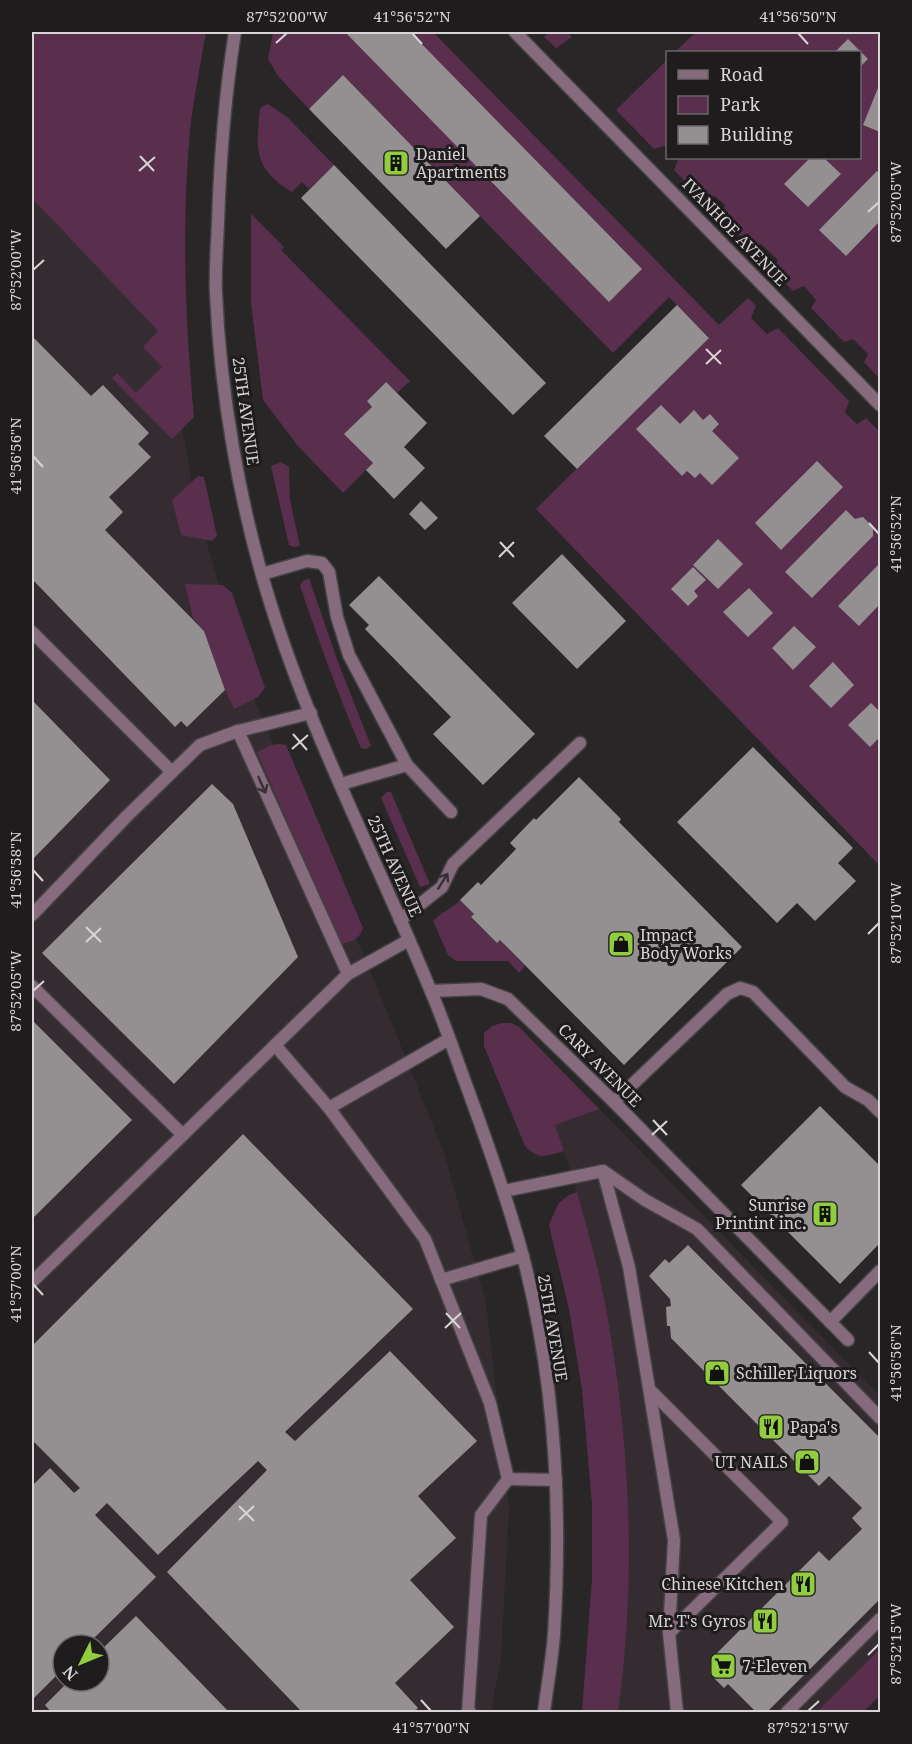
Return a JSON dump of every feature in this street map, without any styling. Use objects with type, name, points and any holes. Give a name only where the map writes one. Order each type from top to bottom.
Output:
[{"type":"street","name":"25TH AVENUE","points":[[235,32],[225,101],[216,291],[224,382],[241,488],[262,574],[286,652],[431,991],[498,1171],[523,1256],[547,1389],[556,1480],[558,1558],[553,1640],[544,1713]]},
{"type":"street","name":"IVANHOE AVENUE","points":[[515,32],[880,405]]},
{"type":"street","points":[[262,574],[307,561],[322,563],[329,572],[337,617],[349,655],[407,765],[451,812]]},
{"type":"street","points":[[32,632],[172,772]]},
{"type":"street","points":[[32,915],[126,817],[200,745],[238,731],[311,713]]},
{"type":"street","points":[[238,731],[348,974]]},
{"type":"street","points":[[400,920],[442,887],[453,864],[580,743]]},
{"type":"street","points":[[341,784],[407,765]]},
{"type":"street","points":[[32,1282],[348,974],[409,940]]},
{"type":"street","points":[[32,986],[183,1135]]},
{"type":"street","points":[[614,1102],[727,994],[740,988],[753,992],[844,1087],[868,1100],[880,1112]]},
{"type":"street","name":"CARY AVENUE","points":[[431,991],[481,989],[508,999],[614,1102],[848,1340]]},
{"type":"street","points":[[328,1108],[449,1039]]},
{"type":"street","points":[[275,1045],[328,1108],[425,1239],[490,1403],[508,1479]]},
{"type":"street","points":[[603,1171],[629,1267],[674,1540],[669,1633],[677,1713]]},
{"type":"street","points":[[504,1191],[603,1171],[645,1200],[697,1229],[880,1418]]},
{"type":"street","points":[[441,1280],[523,1256]]},
{"type":"street","points":[[830,1322],[880,1271]]},
{"type":"street","points":[[650,1390],[782,1522],[669,1633]]},
{"type":"street","points":[[508,1479],[556,1480]]},
{"type":"street","points":[[468,1712],[481,1515],[508,1479]]},
{"type":"street","points":[[787,1713],[880,1619]]},
{"type":"shaded area","points":[[32,32],[185,32],[174,384],[197,510],[247,682],[384,1004],[444,1153],[486,1303],[509,1507],[501,1658],[491,1712],[32,1712]]},
{"type":"shaded area","points":[[502,1023],[511,1023],[519,1027],[880,1396],[880,1696],[864,1712],[582,1712],[592,1579],[592,1504],[582,1389],[569,1309],[549,1225],[558,1204],[577,1191],[564,1151],[540,1157],[525,1146],[484,1046],[484,1033]]},
{"type":"green space","points":[[32,32],[206,32],[191,121],[186,195],[186,306],[194,417],[172,439],[112,378],[117,373],[136,393],[162,367],[143,347],[158,331],[32,198]]},
{"type":"green space","points":[[273,32],[433,32],[719,325],[748,298],[756,306],[751,318],[767,334],[778,328],[849,401],[845,413],[857,424],[866,418],[880,432],[880,866],[536,509],[709,337],[669,297],[613,353],[343,75],[309,109],[278,76],[268,59]]},
{"type":"green space","points":[[549,32],[567,32],[572,37],[556,48],[544,37]]},
{"type":"green space","points":[[696,32],[880,32],[880,379],[864,362],[868,354],[853,339],[844,342],[811,308],[816,300],[804,286],[793,291],[773,270],[778,260],[761,244],[750,247],[722,216],[725,205],[715,196],[702,199],[674,170],[677,159],[861,159],[861,51],[676,51]]},
{"type":"green space","points":[[666,61],[666,148],[654,149],[616,110]]},
{"type":"green space","points":[[268,104],[287,117],[334,165],[309,189],[302,182],[292,192],[270,175],[264,166],[258,146],[258,135],[260,108]]},
{"type":"green space","points":[[251,214],[284,247],[281,250],[410,381],[397,393],[385,382],[367,401],[372,407],[345,434],[373,463],[343,493],[298,446],[263,400],[251,303]]},
{"type":"green space","points":[[281,462],[289,467],[290,500],[300,546],[289,545],[271,466]]},
{"type":"green space","points":[[198,476],[204,477],[217,536],[212,541],[181,535],[172,500]]},
{"type":"green space","points":[[309,578],[338,662],[371,746],[367,749],[361,748],[300,586]]},
{"type":"green space","points":[[185,584],[223,585],[232,593],[265,688],[258,697],[234,709],[204,631],[193,618]]},
{"type":"green space","points":[[279,744],[286,745],[363,928],[357,938],[352,941],[341,944],[257,752]]},
{"type":"green space","points":[[387,792],[391,792],[430,884],[420,887],[381,798]]},
{"type":"green space","points":[[460,900],[474,914],[471,918],[497,943],[500,940],[525,966],[519,973],[508,961],[456,961],[448,955],[433,921]]},
{"type":"green space","points":[[511,1023],[519,1027],[599,1109],[555,1125],[564,1151],[539,1155],[525,1146],[484,1046],[484,1033],[492,1026]]},
{"type":"green space","points":[[577,1192],[605,1303],[614,1354],[625,1456],[629,1558],[628,1610],[618,1712],[582,1712],[592,1579],[592,1504],[582,1389],[569,1309],[549,1225],[558,1204]]},
{"type":"green space","points":[[880,1649],[880,1695],[863,1712],[817,1712]]},
{"type":"building","points":[[345,32],[410,32],[642,269],[609,302]]},
{"type":"building","points":[[848,39],[860,51],[836,51]]},
{"type":"building","points":[[861,52],[868,59],[861,66]]},
{"type":"building","name":"Daniel Apartments","points":[[343,75],[480,216],[446,249],[309,109]]},
{"type":"building","points":[[880,83],[880,132],[863,125]]},
{"type":"building","points":[[809,159],[825,159],[841,174],[808,207],[784,184]]},
{"type":"building","points":[[334,165],[546,383],[513,415],[301,198]]},
{"type":"building","points":[[877,171],[880,174],[880,221],[846,256],[819,230]]},
{"type":"building","points":[[677,305],[709,338],[577,469],[544,436]]},
{"type":"building","points":[[32,336],[91,396],[103,385],[149,433],[138,444],[151,457],[109,497],[123,512],[105,530],[204,631],[225,690],[187,727],[181,721],[175,727],[32,579]]},
{"type":"building","points":[[386,382],[427,423],[404,447],[425,468],[394,499],[366,470],[373,463],[344,434],[372,407],[367,401]]},
{"type":"building","points":[[661,405],[680,424],[694,410],[703,420],[710,414],[719,424],[712,431],[739,458],[712,485],[700,473],[695,478],[687,471],[682,476],[636,429]]},
{"type":"building","points":[[817,461],[843,487],[781,550],[755,523]]},
{"type":"building","points":[[421,501],[438,518],[425,530],[409,514]]},
{"type":"building","points":[[846,510],[855,519],[863,517],[873,527],[873,536],[812,598],[785,572]]},
{"type":"building","points":[[718,539],[743,564],[718,589],[693,565]]},
{"type":"building","points":[[562,554],[626,621],[577,669],[512,603]]},
{"type":"building","points":[[880,563],[880,604],[859,626],[838,606]]},
{"type":"building","points":[[693,567],[706,580],[694,591],[698,596],[688,606],[671,589]]},
{"type":"building","points":[[379,576],[535,734],[483,785],[433,734],[451,717],[365,629],[369,625],[349,605]]},
{"type":"building","points":[[749,588],[773,613],[748,637],[723,612]]},
{"type":"building","points":[[794,626],[816,647],[793,670],[772,648]]},
{"type":"building","points":[[833,662],[854,685],[831,708],[809,686]]},
{"type":"building","points":[[32,700],[110,780],[32,860]]},
{"type":"building","points":[[871,703],[880,712],[880,737],[870,747],[848,725]]},
{"type":"building","points":[[753,747],[853,848],[838,863],[856,881],[815,921],[797,903],[777,923],[677,822]]},
{"type":"building","name":"Impact Body Works","points":[[579,777],[621,819],[619,822],[742,947],[624,1065],[500,940],[497,943],[471,917],[474,914],[460,900],[478,882],[481,885],[516,849],[510,843]]},
{"type":"building","points":[[212,784],[233,804],[298,957],[174,1084],[42,953]]},
{"type":"building","points":[[32,1020],[132,1120],[32,1219]]},
{"type":"building","name":"Sunrise Printint inc.","points":[[820,1106],[880,1166],[880,1243],[840,1284],[741,1185]]},
{"type":"building","points":[[243,1134],[413,1309],[285,1432],[295,1441],[390,1351],[477,1441],[418,1496],[456,1538],[410,1580],[454,1627],[395,1683],[418,1708],[414,1712],[302,1712],[167,1572],[267,1470],[258,1461],[158,1555],[107,1503],[95,1515],[156,1577],[99,1633],[51,1633],[51,1681],[32,1700],[32,1486],[50,1468],[74,1493],[80,1488],[32,1440],[32,1346]]},
{"type":"building","points":[[688,1245],[880,1438],[880,1599],[767,1712],[756,1712],[728,1684],[724,1688],[710,1674],[711,1659],[819,1551],[829,1561],[862,1529],[852,1518],[862,1508],[829,1476],[819,1486],[671,1338],[670,1326],[667,1326],[666,1307],[671,1306],[670,1299],[649,1276],[665,1259],[669,1263]]},
{"type":"building","points":[[136,1616],[229,1712],[51,1712],[45,1705],[57,1693],[111,1693],[111,1640]]},
{"type":"place","name":"Daniel Apartments","points":[[396,163]]},
{"type":"place","name":"Impact Body Works","points":[[621,944]]},
{"type":"place","name":"Sunrise Printint inc.","points":[[825,1214]]},
{"type":"place","name":"Schiller Liquors","points":[[717,1373]]},
{"type":"place","name":"Papa's","points":[[771,1427]]},
{"type":"place","name":"UT NAILS","points":[[807,1462]]},
{"type":"place","name":"Chinese Kitchen","points":[[803,1584]]},
{"type":"place","name":"Mr. T's Gyros","points":[[765,1621]]},
{"type":"place","name":"7-Eleven","points":[[723,1666]]}]
